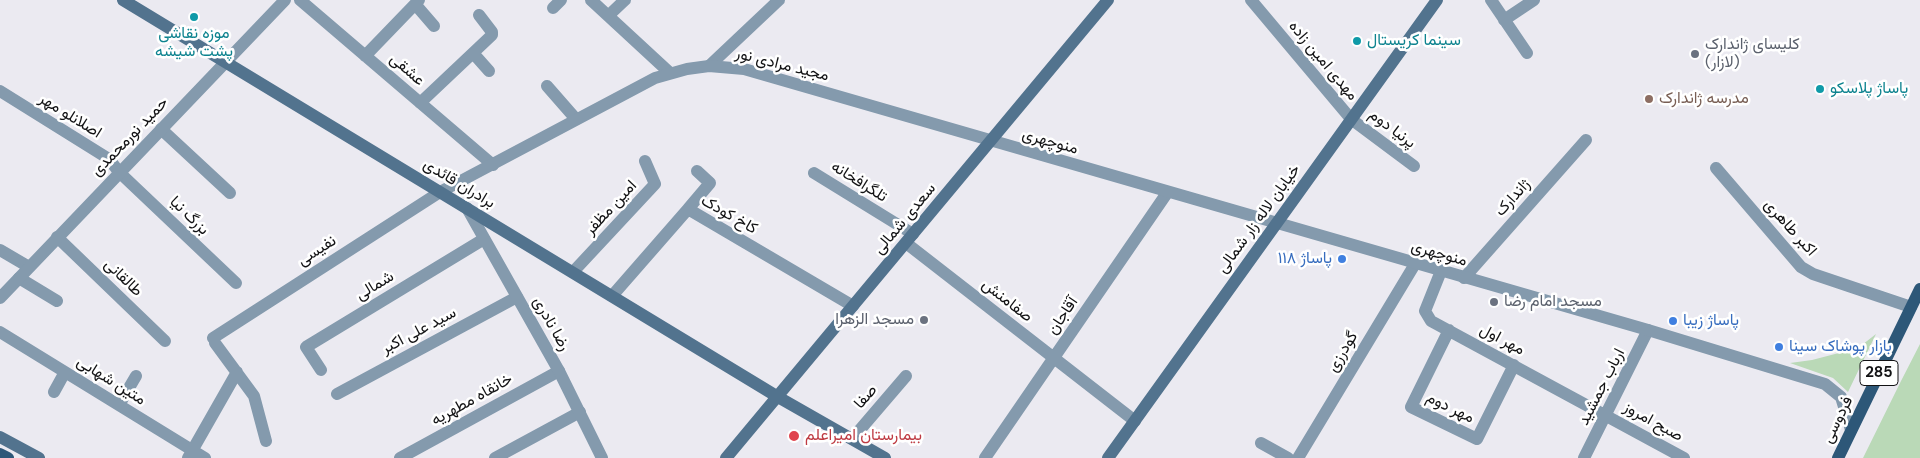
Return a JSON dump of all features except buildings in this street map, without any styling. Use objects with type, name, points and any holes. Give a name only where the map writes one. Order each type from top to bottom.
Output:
[{"type":"main road","name":"برادران قائدی","points":[[123,0],[778,397],[885,458]]},
{"type":"main road","name":"سعدی شمالی","points":[[726,458],[1108,0]]},
{"type":"main road","name":"خیابان لاله زار شمالی","points":[[1112,457],[1135,421],[1352,119],[1434,1]]},
{"type":"main road","name":"فردوسی","points":[[1838,458],[1920,288]]},
{"type":"main road","points":[[0,437],[39,458]]},
{"type":"main road","points":[[0,454],[8,458]]},
{"type":"street","name":"حمید نورمحمدی","points":[[0,298],[285,0]]},
{"type":"street","name":"عشقی","points":[[300,0],[493,165]]},
{"type":"street","points":[[591,0],[670,73]]},
{"type":"street","points":[[608,16],[625,0]]},
{"type":"street","points":[[708,66],[780,0]]},
{"type":"street","name":"مهدی امین زاده","points":[[1251,0],[1352,119]]},
{"type":"street","points":[[1490,0],[1527,53]]},
{"type":"street","points":[[1504,20],[1534,0]]},
{"type":"street","points":[[365,56],[417,2],[434,26]]},
{"type":"street","points":[[420,103],[492,35],[492,32],[479,15]]},
{"type":"street","points":[[473,53],[489,71]]},
{"type":"street","name":"مجید مرادی نور","points":[[440,192],[639,85],[670,73],[708,66],[756,72],[990,142]]},
{"type":"street","points":[[546,86],[575,118]]},
{"type":"street","name":"اصلانلو مهر","points":[[0,92],[109,159],[119,172]]},
{"type":"street","name":"پرنیا دوم","points":[[1352,119],[1414,166]]},
{"type":"street","points":[[161,129],[230,193]]},
{"type":"street","name":"ژاندارک","points":[[1464,278],[1586,140]]},
{"type":"street","name":"منوچهری","points":[[990,142],[1648,330],[1825,384],[1840,397],[1851,430]]},
{"type":"street","name":"امین مظفر","points":[[573,272],[655,184],[645,161]]},
{"type":"street","name":"اکبر طاهری","points":[[1716,168],[1801,267],[1813,274],[1911,307]]},
{"type":"street","points":[[688,209],[710,183],[697,171]]},
{"type":"street","name":"بزرگ نیا","points":[[119,172],[236,283]]},
{"type":"street","name":"تلگرافخانه","points":[[814,173],[910,238]]},
{"type":"street","name":"نفیسی","points":[[266,441],[257,403],[214,341],[440,192]]},
{"type":"street","name":"آقاجان","points":[[985,458],[1167,193]]},
{"type":"street","name":"رضا نادری","points":[[467,208],[559,371],[602,458]]},
{"type":"street","name":"کاخ کودک","points":[[612,296],[688,209],[854,306]]},
{"type":"street","name":"طالقانی","points":[[57,237],[165,341]]},
{"type":"street","name":"صفامنش","points":[[910,238],[1054,358],[1135,421]]},
{"type":"street","name":"شمالی","points":[[321,370],[306,347],[484,239]]},
{"type":"street","points":[[0,250],[29,267]]},
{"type":"street","name":"گودرزی","points":[[1298,458],[1415,264]]},
{"type":"street","name":"مهر اول","points":[[1441,271],[1425,314],[1431,321],[1606,415]]},
{"type":"street","points":[[19,278],[58,301]]},
{"type":"street","name":"سید علی اکبر","points":[[337,394],[517,297]]},
{"type":"street","name":"مهر دوم","points":[[1448,330],[1411,407],[1477,440],[1514,365]]},
{"type":"street","name":"ارباب جمشید","points":[[1584,458],[1648,330]]},
{"type":"street","name":"متین شهابی","points":[[0,332],[119,405],[190,454],[205,458]]},
{"type":"street","name":"خانقاه مطهریه","points":[[400,458],[559,371]]},
{"type":"street","points":[[54,392],[65,372]]},
{"type":"street","points":[[190,454],[237,372]]},
{"type":"street","points":[[119,405],[136,376]]},
{"type":"street","name":"صفا","points":[[852,439],[906,376]]},
{"type":"street","points":[[495,458],[580,412]]},
{"type":"street","name":"صبح امروز","points":[[1606,415],[1684,458]]},
{"type":"street","points":[[1261,443],[1288,458]]},
{"type":"green space","points":[[1876,334],[1848,392],[1833,378],[1790,363],[1812,360],[1858,348]]},
{"type":"green space","points":[[1920,344],[1920,458],[1863,458],[1901,381]]},
{"type":"place","name":"موزه نقاشی پشت شیشه","points":[[194,17]]},
{"type":"place","name":"سینما کریستال","points":[[1357,41]]},
{"type":"place","name":"کلیسای ژاندارک (لازار)","points":[[1695,54]]},
{"type":"place","name":"پاساژ پلاسکو","points":[[1820,89]]},
{"type":"place","name":"مدرسه ژاندارک","points":[[1649,99]]},
{"type":"place","name":"پاساژ ۱۱۸","points":[[1342,259]]},
{"type":"place","name":"مسجد امام رضا","points":[[1494,302]]},
{"type":"place","name":"مسجد الزهرا","points":[[924,320]]},
{"type":"place","name":"پاساژ زیبا","points":[[1673,321]]},
{"type":"place","name":"بازار پوشاک سینا","points":[[1779,347]]},
{"type":"place","name":"بیمارستان امیراعلم","points":[[794,436]]}]
